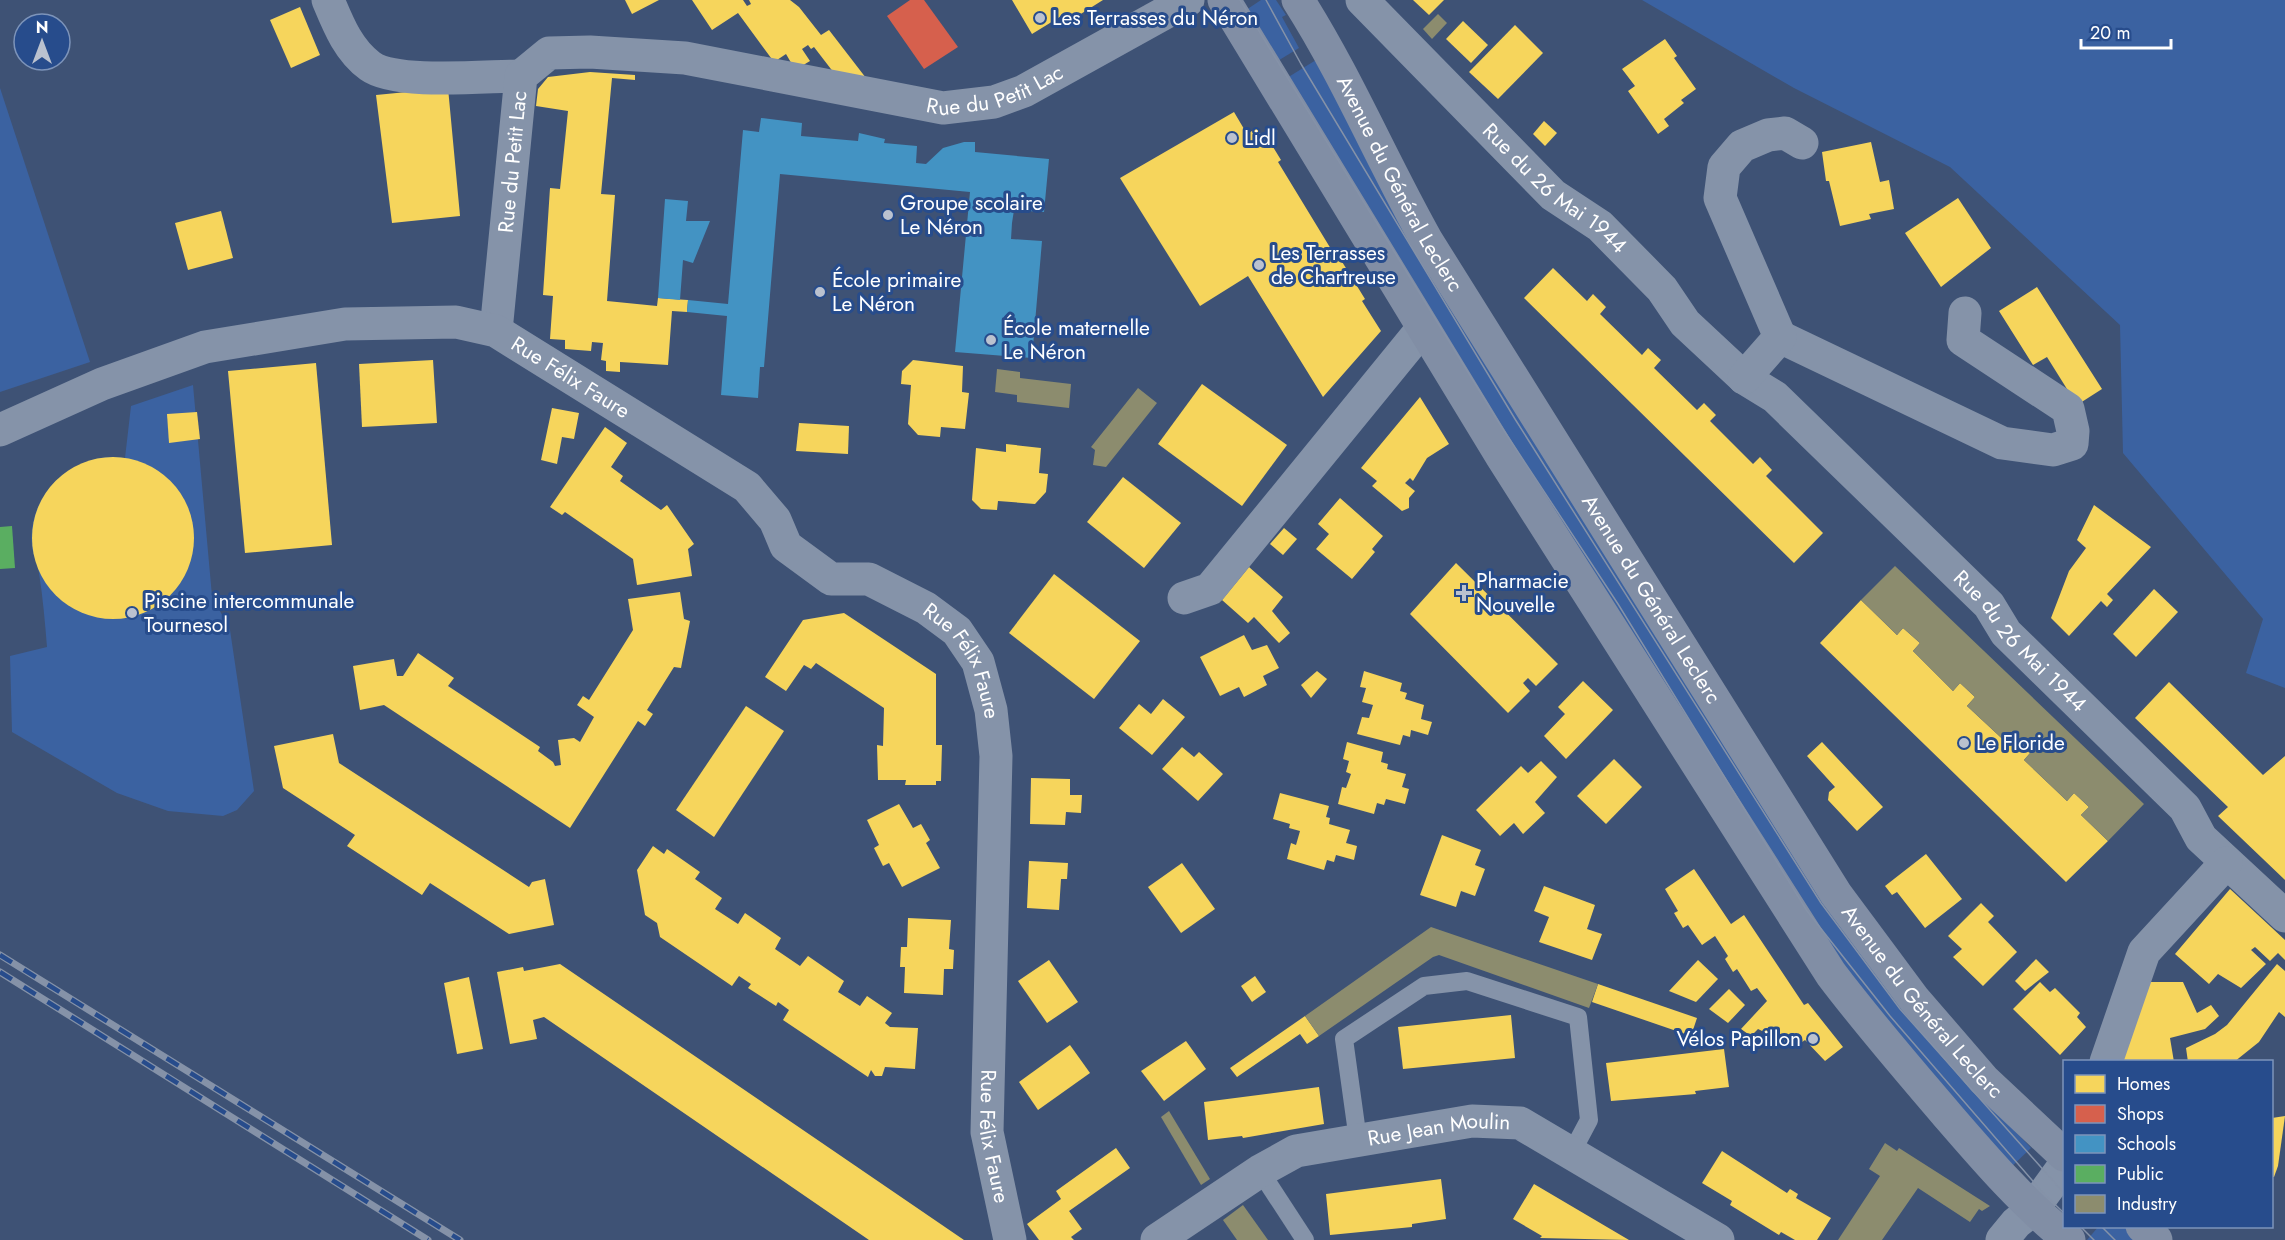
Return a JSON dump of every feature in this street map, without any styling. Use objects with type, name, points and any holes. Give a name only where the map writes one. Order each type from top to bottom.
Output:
[{"type":"main road","points":[[1224,0],[1502,457],[1831,974],[1876,1033],[2032,1210],[2068,1240]]},
{"type":"main road","name":"Avenue du Général Leclerc","points":[[1298,0],[1325,42],[1399,190],[1427,240],[1836,894],[1914,999],[1984,1080],[2063,1154]]},
{"type":"main road","points":[[2143,1228],[2156,1240]]},
{"type":"street","points":[[328,0],[345,39],[370,66],[406,77],[521,76]]},
{"type":"street","name":"Rue du Petit Lac","points":[[496,331],[521,76],[549,53],[590,52],[685,58],[944,108],[994,102],[1024,92],[1188,0]]},
{"type":"street","name":"Rue du 26 Mai 1944","points":[[1362,0],[1553,195],[1600,226],[1662,289],[1685,323],[1744,378],[1775,397],[1989,605],[2006,633],[2186,808],[2201,838],[2285,916]]},
{"type":"street","points":[[1802,143],[1785,133],[1768,135],[1742,146],[1724,167],[1720,198],[1780,337],[2002,443],[2053,450],[2072,444],[2073,431],[2068,409],[1963,340],[1965,313]]},
{"type":"street","points":[[0,430],[102,384],[205,347],[345,324],[456,322],[496,331]]},
{"type":"street","points":[[1184,598],[1209,589],[1423,328]]},
{"type":"street","name":"Rue Félix Faure","points":[[496,331],[747,487],[775,520],[786,546],[831,579],[869,579],[926,608],[957,631],[978,662],[991,710],[996,756],[987,1132],[1010,1240]]},
{"type":"street","points":[[1744,378],[1780,337]]},
{"type":"street","points":[[2107,1060],[2144,952],[2226,863]]},
{"type":"street","name":"Rue Jean Moulin","points":[[1156,1240],[1260,1171],[1296,1150],[1472,1121],[1520,1123],[1718,1240]]},
{"type":"street","points":[[2002,1240],[2016,1223],[2032,1210],[2063,1167]]},
{"type":"lane","points":[[1358,1140],[1344,1039],[1424,986],[1467,981],[1578,1017],[1589,1120],[1572,1152]]},
{"type":"lane","points":[[1260,1171],[1305,1240]]},
{"type":"shaded area","points":[[1261,0],[1276,0],[1286,15],[1282,17],[1299,48],[1271,65],[1240,14]]},
{"type":"shaded area","points":[[1642,0],[2285,0],[2285,688],[2246,673],[2263,619],[2123,453],[2120,325],[1950,167],[1794,88]]},
{"type":"shaded area","points":[[1316,60],[1415,243],[2013,1129],[2031,1148],[2007,1171],[1838,969],[1282,81]]},
{"type":"shaded area","points":[[0,88],[90,362],[0,392]]},
{"type":"shaded area","name":"Piscine intercommunale Tournesol","points":[[193,385],[212,596],[230,630],[254,791],[237,810],[223,816],[168,811],[117,793],[12,732],[10,656],[47,647],[44,610],[32,535],[36,512],[41,502],[54,483],[78,466],[91,460],[125,458],[131,406]]},
{"type":"shaded area","points":[[2097,1228],[2127,1228],[2140,1240],[2087,1240]]},
{"type":"building: Homes","points":[[625,0],[659,0],[632,14]]},
{"type":"building: Homes","points":[[692,0],[743,0],[747,6],[751,4],[749,0],[790,0],[799,7],[821,35],[829,30],[866,78],[834,73],[814,47],[811,49],[808,45],[802,49],[810,61],[800,67],[793,66],[786,54],[774,62],[738,13],[712,30]]},
{"type":"building: Homes","name":"Les Terrasses du Néron","points":[[1012,0],[1103,0],[1068,22],[1063,15],[1032,34]]},
{"type":"building: Homes","points":[[1413,0],[1444,0],[1429,15]]},
{"type":"building: Homes","points":[[300,7],[320,55],[291,68],[270,20]]},
{"type":"building: Homes","points":[[1463,21],[1488,45],[1471,63],[1446,39]]},
{"type":"building: Homes","points":[[1515,25],[1543,53],[1498,99],[1469,72]]},
{"type":"building: Homes","points":[[1665,39],[1677,56],[1674,58],[1696,89],[1681,100],[1684,103],[1664,119],[1669,126],[1658,134],[1628,91],[1635,86],[1622,69]]},
{"type":"building: Homes","points":[[590,72],[635,75],[635,80],[612,78],[601,194],[615,195],[607,301],[657,306],[658,298],[688,300],[687,312],[672,311],[668,365],[620,362],[620,372],[606,371],[606,361],[601,360],[603,343],[592,342],[591,351],[565,349],[565,340],[550,339],[553,296],[543,295],[550,188],[560,189],[568,111],[536,106],[538,89],[548,77]]},
{"type":"building: Homes","points":[[448,88],[460,216],[392,223],[376,95]]},
{"type":"building: Homes","name":"Les Terrasses de Chartreuse","points":[[1234,112],[1247,134],[1257,128],[1264,139],[1267,137],[1281,160],[1278,162],[1334,254],[1336,252],[1365,299],[1362,301],[1381,331],[1323,397],[1248,276],[1200,306],[1120,178]]},
{"type":"building: Homes","points":[[1544,121],[1557,133],[1545,146],[1533,134]]},
{"type":"building: Homes","points":[[1871,142],[1880,182],[1889,180],[1894,209],[1869,214],[1871,219],[1840,226],[1829,181],[1826,181],[1822,152]]},
{"type":"building: Homes","points":[[1958,198],[1991,248],[1941,287],[1905,233]]},
{"type":"building: Homes","points":[[221,211],[233,258],[188,270],[175,223]]},
{"type":"building: Homes","points":[[1553,268],[1587,301],[1593,294],[1606,307],[1600,314],[1642,355],[1648,348],[1661,360],[1654,368],[1697,410],[1704,403],[1716,415],[1710,421],[1753,464],[1760,457],[1772,470],[1766,476],[1823,533],[1794,563],[1524,298]]},
{"type":"building: Homes","points":[[2037,287],[2102,389],[2077,405],[2047,357],[2033,365],[1999,311]]},
{"type":"building: Homes","points":[[433,360],[437,423],[362,427],[359,364]]},
{"type":"building: Homes","points":[[913,360],[963,366],[962,392],[969,393],[965,429],[941,427],[940,437],[918,435],[908,424],[911,385],[901,384],[902,371]]},
{"type":"building: Homes","points":[[316,363],[332,545],[245,553],[228,371]]},
{"type":"building: Homes","points":[[1202,384],[1287,445],[1242,506],[1158,444]]},
{"type":"building: Homes","points":[[1420,397],[1449,444],[1427,458],[1413,481],[1410,478],[1405,483],[1415,491],[1409,498],[1409,508],[1402,511],[1372,486],[1377,481],[1361,468]]},
{"type":"building: Homes","points":[[552,408],[579,413],[574,439],[562,437],[557,464],[541,460]]},
{"type":"building: Homes","points":[[197,412],[200,439],[169,443],[167,414]]},
{"type":"building: Homes","points":[[799,423],[849,426],[848,454],[796,451]]},
{"type":"building: Homes","points":[[605,427],[627,443],[611,467],[623,476],[620,481],[661,510],[667,505],[694,544],[688,549],[692,576],[637,585],[633,559],[565,512],[562,515],[550,507]]},
{"type":"building: Homes","points":[[1006,444],[1041,448],[1039,473],[1048,474],[1046,492],[1035,504],[998,501],[997,510],[981,509],[972,500],[976,448],[1006,452]]},
{"type":"building: Homes","points":[[113,457],[144,464],[158,471],[170,481],[180,493],[187,507],[194,538],[187,569],[180,583],[170,595],[158,605],[144,612],[113,619],[82,612],[68,605],[56,595],[46,583],[39,569],[32,538],[39,507],[46,493],[56,481],[68,471],[82,464]]},
{"type":"building: Homes","points":[[1123,477],[1181,523],[1144,568],[1087,522]]},
{"type":"building: Homes","points":[[1340,498],[1383,536],[1372,549],[1375,552],[1352,579],[1316,549],[1329,534],[1318,524]]},
{"type":"building: Homes","points":[[2094,505],[2151,547],[2107,594],[2113,600],[2107,607],[2101,601],[2069,636],[2051,618],[2069,571],[2086,548],[2077,540]]},
{"type":"building: Homes","points":[[1284,528],[1297,539],[1283,555],[1270,544]]},
{"type":"building: Homes","points":[[1456,563],[1558,664],[1536,686],[1528,678],[1523,683],[1530,691],[1508,713],[1410,614]]},
{"type":"building: Homes","points":[[1249,567],[1283,597],[1272,611],[1290,633],[1279,643],[1254,617],[1248,623],[1222,600]]},
{"type":"building: Homes","points":[[1054,574],[1140,641],[1094,699],[1009,633]]},
{"type":"building: Homes","points":[[2154,589],[2178,612],[2136,657],[2113,634]]},
{"type":"building: Homes","points":[[680,592],[684,619],[690,621],[681,668],[674,667],[647,710],[653,714],[645,726],[638,721],[570,828],[384,705],[360,710],[353,666],[394,659],[397,676],[403,676],[418,653],[454,678],[448,686],[540,747],[538,751],[555,766],[561,765],[558,740],[574,738],[580,742],[594,717],[577,705],[583,696],[589,700],[633,630],[628,599]]},
{"type":"building: Homes","name":"Le Floride","points":[[1861,600],[1897,635],[1903,628],[1920,643],[1913,651],[1953,691],[1960,683],[1975,697],[1967,706],[2010,746],[2017,739],[2031,752],[2024,760],[2067,801],[2074,793],[2089,807],[2081,815],[2108,841],[2066,882],[1820,643]]},
{"type":"building: Homes","points":[[844,613],[936,674],[936,745],[942,745],[941,781],[936,781],[936,785],[905,785],[906,780],[878,780],[877,745],[883,746],[884,708],[816,663],[811,669],[804,665],[786,691],[765,677],[803,620]]},
{"type":"building: Homes","points":[[1244,635],[1252,650],[1267,645],[1279,668],[1263,676],[1267,685],[1244,697],[1239,687],[1220,696],[1200,657]]},
{"type":"building: Homes","points":[[1317,671],[1327,679],[1311,698],[1301,685]]},
{"type":"building: Homes","points":[[1364,671],[1402,683],[1400,691],[1407,693],[1405,699],[1424,705],[1421,719],[1432,722],[1428,735],[1411,730],[1410,737],[1403,735],[1400,745],[1357,734],[1362,717],[1369,718],[1373,705],[1362,702],[1366,688],[1360,687]]},
{"type":"building: Homes","points":[[1583,681],[1613,710],[1566,759],[1544,736],[1565,714],[1558,707]]},
{"type":"building: Homes","points":[[2169,682],[2263,775],[2285,756],[2285,880],[2218,816],[2228,807],[2135,718]]},
{"type":"building: Homes","points":[[1163,699],[1185,717],[1152,755],[1119,728],[1139,704],[1151,714]]},
{"type":"building: Homes","points":[[746,706],[784,731],[714,837],[676,810]]},
{"type":"building: Homes","points":[[333,734],[339,763],[529,887],[532,882],[545,879],[554,925],[509,934],[430,883],[422,895],[347,846],[355,835],[283,788],[274,746]]},
{"type":"building: Homes","points":[[1347,742],[1383,752],[1381,762],[1388,764],[1387,769],[1406,774],[1402,787],[1409,789],[1405,804],[1386,799],[1384,805],[1377,803],[1374,814],[1338,804],[1342,787],[1346,788],[1351,774],[1346,772],[1349,761],[1343,759]]},
{"type":"building: Homes","points":[[1822,742],[1883,807],[1857,831],[1828,800],[1829,792],[1835,787],[1807,756]]},
{"type":"building: Homes","points":[[1182,747],[1194,757],[1199,752],[1223,774],[1198,801],[1162,769]]},
{"type":"building: Homes","points":[[1614,759],[1642,787],[1606,824],[1577,796]]},
{"type":"building: Homes","points":[[1541,761],[1557,777],[1535,802],[1545,813],[1523,834],[1514,823],[1500,836],[1476,810],[1521,766],[1528,773]]},
{"type":"building: Homes","points":[[1031,778],[1070,779],[1070,795],[1082,795],[1081,813],[1066,812],[1065,825],[1030,824]]},
{"type":"building: Homes","points":[[1280,793],[1329,806],[1326,817],[1330,818],[1329,824],[1350,830],[1346,843],[1357,846],[1354,860],[1336,855],[1334,862],[1327,860],[1324,870],[1287,859],[1291,843],[1296,845],[1300,831],[1289,828],[1290,824],[1273,819]]},
{"type":"building: Homes","points":[[899,804],[913,828],[921,824],[930,840],[926,843],[940,868],[902,887],[889,863],[883,866],[874,848],[879,845],[867,820]]},
{"type":"building: Homes","points":[[1442,835],[1481,850],[1475,865],[1485,869],[1475,896],[1461,891],[1456,907],[1420,895]]},
{"type":"building: Homes","points":[[653,846],[664,854],[667,849],[700,872],[695,879],[722,898],[715,909],[738,924],[745,913],[781,938],[775,949],[800,966],[808,956],[844,981],[838,992],[860,1006],[867,996],[892,1013],[885,1023],[890,1027],[918,1028],[915,1069],[885,1067],[882,1076],[875,1076],[871,1070],[868,1077],[783,1020],[789,1010],[778,1002],[776,1006],[748,988],[751,984],[739,976],[732,986],[660,937],[657,923],[645,915],[637,870]]},
{"type":"building: Homes","points":[[1926,854],[1962,899],[1925,928],[1897,892],[1892,895],[1885,886]]},
{"type":"building: Homes","points":[[1029,861],[1068,863],[1067,879],[1061,879],[1059,910],[1027,908]]},
{"type":"building: Homes","points":[[1182,863],[1215,909],[1181,933],[1148,887]]},
{"type":"building: Homes","points":[[1694,869],[1731,924],[1744,915],[1804,1005],[1808,1003],[1843,1047],[1825,1061],[1805,1040],[1795,1047],[1758,1029],[1751,1036],[1741,1029],[1767,1001],[1757,988],[1751,991],[1737,969],[1733,972],[1725,959],[1728,956],[1715,936],[1702,945],[1688,925],[1683,928],[1674,913],[1678,911],[1665,889]]},
{"type":"building: Homes","points":[[1544,886],[1595,905],[1587,929],[1602,934],[1592,960],[1539,942],[1549,917],[1534,911]]},
{"type":"building: Homes","points":[[2230,889],[2285,940],[2285,960],[2278,953],[2270,961],[2255,947],[2251,950],[2266,964],[2241,988],[2218,974],[2209,984],[2175,954]]},
{"type":"building: Homes","points":[[1981,903],[1994,916],[1988,922],[2017,952],[1983,986],[1953,957],[1962,949],[1948,936]]},
{"type":"building: Homes","points":[[908,918],[951,920],[949,949],[954,950],[953,969],[944,969],[943,995],[904,993],[905,967],[900,967],[901,947],[907,947]]},
{"type":"building: Homes","points":[[2036,959],[2049,972],[2025,991],[2015,981]]},
{"type":"building: Homes","points":[[1049,960],[1078,1002],[1047,1023],[1018,981]]},
{"type":"building: Homes","points":[[1698,960],[1718,979],[1696,1002],[1669,991]]},
{"type":"building: Homes","points":[[560,964],[964,1240],[869,1240],[544,1017],[533,1020],[537,1039],[510,1044],[497,972],[523,967],[524,971]]},
{"type":"building: Homes","points":[[2277,964],[2285,971],[2285,1017],[2279,1012],[2259,1042],[2236,1060],[2188,1060],[2186,1048],[2215,1034],[2227,1025]]},
{"type":"building: Homes","points":[[1255,976],[1266,992],[1252,1002],[1241,986]]},
{"type":"building: Homes","points":[[469,977],[483,1049],[457,1054],[444,983]]},
{"type":"building: Homes","points":[[2040,982],[2050,992],[2055,988],[2080,1013],[2077,1017],[2086,1027],[2060,1055],[2013,1009]]},
{"type":"building: Homes","points":[[2147,982],[2183,982],[2197,1013],[2211,1005],[2219,1016],[2205,1029],[2170,1038],[2174,1060],[2123,1060]]},
{"type":"building: Homes","points":[[1598,984],[1697,1018],[1691,1036],[1592,1002]]},
{"type":"building: Homes","points":[[1729,989],[1745,1005],[1728,1023],[1709,1009]]},
{"type":"building: Homes","points":[[1511,1015],[1515,1058],[1403,1069],[1398,1027]]},
{"type":"building: Homes","points":[[1305,1016],[1319,1036],[1307,1044],[1300,1034],[1237,1077],[1230,1068]]},
{"type":"building: Homes","points":[[1186,1041],[1206,1069],[1164,1101],[1141,1071]]},
{"type":"building: Homes","points":[[1070,1045],[1090,1073],[1038,1110],[1019,1082]]},
{"type":"building: Homes","points":[[1724,1049],[1729,1087],[1695,1091],[1696,1094],[1611,1101],[1606,1063]]},
{"type":"building: Homes","points":[[1319,1087],[1324,1124],[1243,1138],[1242,1136],[1208,1140],[1204,1102]]},
{"type":"building: Homes","points":[[2285,1116],[2278,1166],[2274,1177],[2273,1177],[2273,1118]]},
{"type":"building: Homes","points":[[1116,1148],[1130,1168],[1069,1211],[1082,1229],[1071,1237],[1074,1240],[1039,1240],[1027,1224],[1061,1199],[1056,1191]]},
{"type":"building: Homes","points":[[1722,1151],[1787,1193],[1790,1189],[1798,1194],[1796,1198],[1831,1218],[1817,1240],[1795,1240],[1781,1232],[1779,1235],[1730,1205],[1732,1201],[1702,1183]]},
{"type":"building: Homes","points":[[1441,1179],[1446,1219],[1412,1224],[1412,1227],[1330,1235],[1326,1194]]},
{"type":"building: Homes","points":[[1534,1184],[1629,1240],[1540,1238],[1542,1236],[1513,1219]]},
{"type":"building: Shops","points":[[910,0],[924,0],[958,47],[924,69],[887,16]]},
{"type":"building: Schools","points":[[761,118],[802,123],[801,136],[858,141],[859,133],[885,139],[884,143],[917,146],[916,163],[926,164],[943,148],[964,142],[975,142],[975,152],[1049,159],[1044,212],[1014,210],[1012,223],[1011,239],[1042,241],[1032,358],[955,352],[970,192],[780,174],[764,367],[760,367],[758,398],[721,395],[727,316],[687,312],[688,300],[728,304],[743,130],[759,132]]},
{"type":"building: Schools","points":[[665,199],[688,201],[686,221],[710,221],[693,263],[683,260],[680,300],[658,298]]},
{"type":"building: Public","points":[[12,526],[15,568],[0,569],[0,527]]},
{"type":"building: Industry","points":[[1438,14],[1447,23],[1432,39],[1423,29]]},
{"type":"building: Industry","points":[[997,369],[1020,372],[1020,378],[1071,384],[1069,408],[1017,402],[1017,395],[995,392]]},
{"type":"building: Industry","points":[[1138,388],[1157,403],[1106,467],[1093,465],[1095,450],[1091,447]]},
{"type":"building: Industry","points":[[1895,566],[2144,804],[2108,841],[2081,815],[2089,807],[2074,793],[2067,801],[2024,760],[2031,752],[2017,739],[2010,746],[1967,706],[1975,697],[1960,683],[1953,691],[1913,651],[1920,643],[1903,628],[1897,635],[1861,600]]},
{"type":"building: Industry","points":[[1431,927],[1598,984],[1589,1008],[1439,955],[1319,1036],[1305,1016]]},
{"type":"building: Industry","points":[[1169,1111],[1210,1179],[1201,1185],[1161,1117]]},
{"type":"building: Industry","points":[[1885,1143],[1897,1151],[1899,1148],[1990,1206],[1982,1211],[1979,1209],[1970,1222],[1918,1188],[1882,1240],[1838,1240],[1880,1176],[1869,1169]]},
{"type":"building: Industry","points":[[1243,1205],[1268,1240],[1237,1240],[1223,1220]]},
{"type":"tram line","points":[[1240,0],[1501,426],[1618,604],[1807,911],[1890,1016],[2044,1194],[2063,1212]]},
{"type":"tram line","points":[[1266,0],[1301,64],[1515,419],[1821,903],[1900,1009],[2063,1192]]},
{"type":"tram line","points":[[2082,1228],[2094,1240]]},
{"type":"tram line","points":[[2103,1228],[2115,1240]]},
{"type":"railway","points":[[0,955],[460,1240]]},
{"type":"railway","points":[[0,972],[428,1240]]},
{"type":"place","name":"Les Terrasses du Néron","points":[[1040,18]]},
{"type":"place","name":"Lidl","points":[[1232,138]]},
{"type":"place","name":"Groupe scolaire Le Néron","points":[[888,215]]},
{"type":"place","name":"Les Terrasses de Chartreuse","points":[[1259,265]]},
{"type":"place","name":"École primaire Le Néron","points":[[820,292]]},
{"type":"place","name":"École maternelle Le Néron","points":[[991,340]]},
{"type":"place","name":"Pharmacie Nouvelle","points":[[1464,593]]},
{"type":"place","name":"Piscine intercommunale Tournesol","points":[[132,613]]},
{"type":"place","name":"Le Floride","points":[[1964,743]]},
{"type":"place","name":"Vélos Papillon","points":[[1813,1039]]}]
